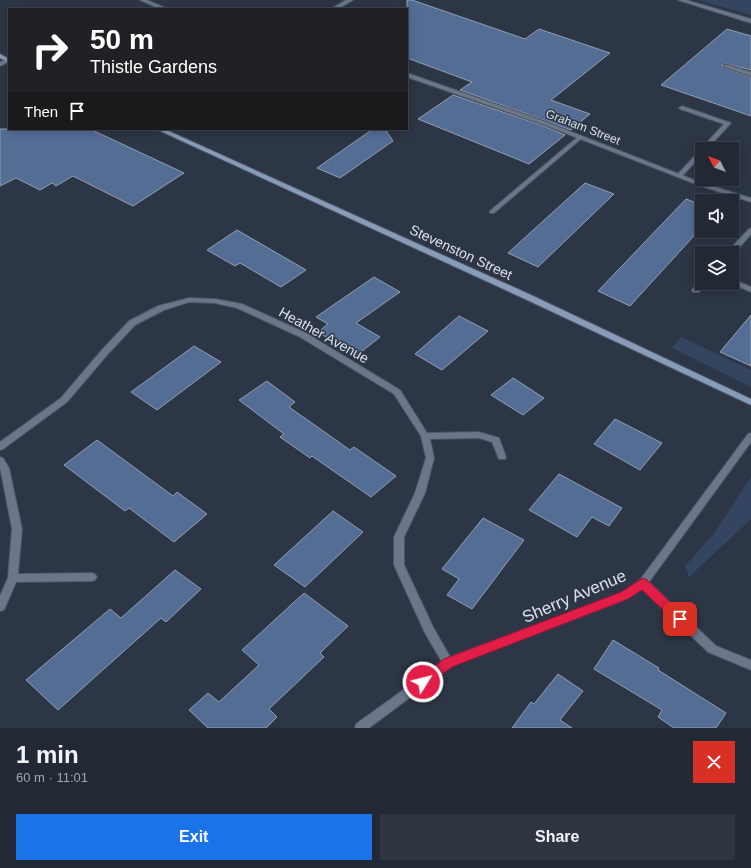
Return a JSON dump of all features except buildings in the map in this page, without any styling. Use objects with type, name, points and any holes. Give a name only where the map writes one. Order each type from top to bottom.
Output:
[{"type":"main road","name":"Stevenston Street","points":[[161,130],[521,294],[751,402]]},
{"type":"street","points":[[143,0],[163,8]]},
{"type":"street","points":[[336,8],[350,0]]},
{"type":"street","points":[[681,0],[751,21]]},
{"type":"street","points":[[726,66],[751,74]]},
{"type":"street","name":"Graham Street","points":[[408,75],[580,137],[700,184],[751,200]]},
{"type":"street","points":[[682,108],[728,123],[710,142]]},
{"type":"street","points":[[492,212],[580,137]]},
{"type":"street","points":[[680,175],[695,159]]},
{"type":"street","points":[[736,246],[751,230]]},
{"type":"street","points":[[739,284],[751,290]]},
{"type":"street","name":"Heather Avenue","points":[[0,447],[64,400],[132,323],[161,308],[189,300],[215,301],[239,306],[304,335],[397,392],[424,436],[430,458],[420,493],[399,537],[399,565],[429,630],[448,663]]},
{"type":"street","points":[[424,436],[479,435],[496,440],[502,457]]},
{"type":"street","name":"Sherry Avenue","points":[[360,728],[448,663],[624,596],[643,583],[751,436]]},
{"type":"street","points":[[0,460],[5,468],[17,529],[13,578],[0,607]]},
{"type":"street","points":[[13,578],[92,577]]},
{"type":"street","points":[[643,583],[712,649],[751,665]]},
{"type":"shaded area","points":[[698,0],[751,0],[751,15]]},
{"type":"shaded area","points":[[681,337],[751,370],[751,387],[672,348]]},
{"type":"shaded area","points":[[751,477],[751,519],[689,577],[685,566],[713,535]]},
{"type":"route","points":[[423,682],[448,663],[624,596],[643,583],[680,619]]}]
